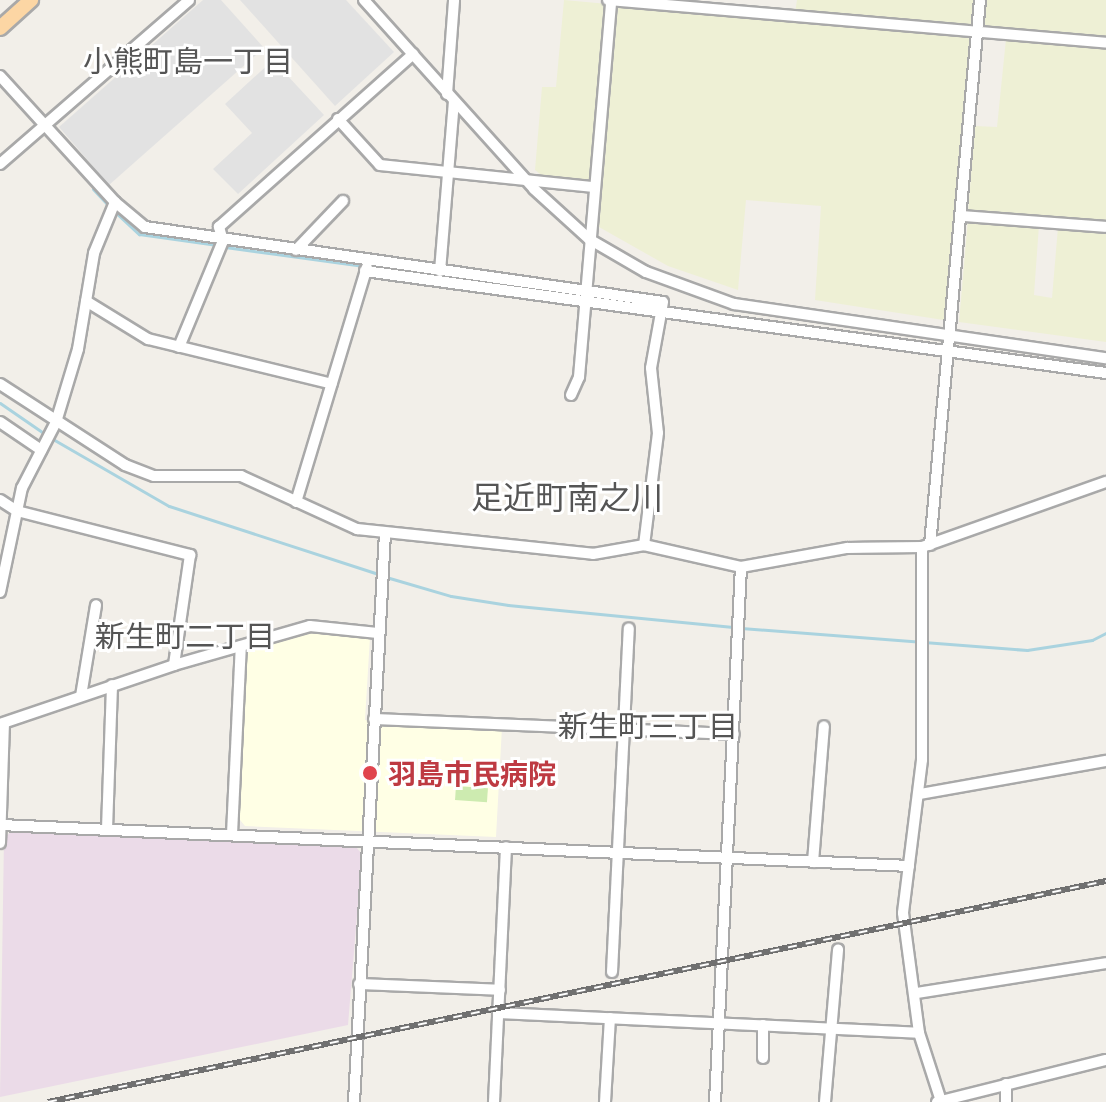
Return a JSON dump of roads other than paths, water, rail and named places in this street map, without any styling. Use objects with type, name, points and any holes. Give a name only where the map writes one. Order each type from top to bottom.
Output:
[{"type":"main road","points":[[0,28],[31,0]]},
{"type":"street","points":[[0,164],[189,0]]},
{"type":"street","points":[[364,0],[525,180],[589,239],[646,272],[734,304],[1106,358]]},
{"type":"street","points":[[440,271],[449,172],[454,0]]},
{"type":"street","points":[[571,395],[579,377],[610,0],[1106,43]]},
{"type":"street","points":[[980,0],[951,353],[926,546],[919,628],[920,794],[903,913],[917,993],[919,1033],[939,1101],[1106,1060]]},
{"type":"street","points":[[179,347],[223,241],[219,227],[413,54]]},
{"type":"street","points":[[0,76],[115,202],[145,227],[296,250],[367,266],[586,296]]},
{"type":"street","points":[[338,119],[380,165],[594,187]]},
{"type":"street","points":[[296,250],[343,201]]},
{"type":"street","points":[[0,592],[4,558],[22,488],[55,426],[86,301],[94,253],[115,202]]},
{"type":"street","points":[[963,216],[1106,227]]},
{"type":"street","points":[[367,266],[440,271],[662,311],[1106,373]]},
{"type":"street","points":[[296,502],[367,266]]},
{"type":"street","points":[[86,301],[148,339],[332,384]]},
{"type":"street","points":[[644,545],[658,433],[651,368],[662,311]]},
{"type":"street","points":[[0,384],[55,426],[125,465],[154,476],[241,476],[357,529],[385,534],[593,554],[644,545],[741,567],[847,548],[926,546],[1106,482]]},
{"type":"street","points":[[0,422],[43,448]]},
{"type":"street","points":[[0,500],[17,511],[190,555],[174,665]]},
{"type":"street","points":[[354,1102],[385,534]]},
{"type":"street","points":[[715,1102],[741,567]]},
{"type":"street","points":[[81,696],[96,605]]},
{"type":"street","points":[[0,843],[2,723],[174,665],[310,626],[378,633]]},
{"type":"street","points":[[612,972],[629,628]]},
{"type":"street","points":[[232,834],[241,646]]},
{"type":"street","points":[[107,829],[112,685]]},
{"type":"street","points":[[374,719],[734,734]]},
{"type":"street","points":[[813,862],[824,726]]},
{"type":"street","points":[[920,794],[1106,761]]},
{"type":"street","points":[[0,825],[909,866]]},
{"type":"street","points":[[494,1102],[506,847]]},
{"type":"street","points":[[825,1102],[838,950]]},
{"type":"street","points":[[917,993],[1106,963]]},
{"type":"street","points":[[359,984],[500,990]]},
{"type":"street","points":[[498,1013],[919,1033]]},
{"type":"street","points":[[605,1102],[610,1018]]},
{"type":"street","points":[[763,1025],[763,1058]]},
{"type":"street","points":[[1006,1084],[1006,1102]]},
{"type":"waterway","points":[[93,189],[110,207]]},
{"type":"waterway","points":[[115,212],[139,234],[217,245]]},
{"type":"waterway","points":[[225,247],[364,266]]},
{"type":"waterway","points":[[383,269],[582,296]]},
{"type":"waterway","points":[[589,297],[614,300]]},
{"type":"waterway","points":[[665,307],[713,313]]},
{"type":"waterway","points":[[0,403],[45,434]]},
{"type":"waterway","points":[[51,438],[169,506],[378,574]]},
{"type":"waterway","points":[[386,577],[451,596],[508,605],[733,627]]},
{"type":"waterway","points":[[741,628],[1027,650],[1092,640],[1106,633]]},
{"type":"railway","points":[[48,1102],[1106,881]]},
{"type":"place","name":"羽島市民病院","points":[[370,773]]},
{"type":"district","name":"小熊町島一丁目","points":[[188,60]]},
{"type":"district","name":"足近町南之川","points":[[567,497]]},
{"type":"district","name":"新生町二丁目","points":[[185,635]]},
{"type":"district","name":"新生町三丁目","points":[[648,725]]}]
